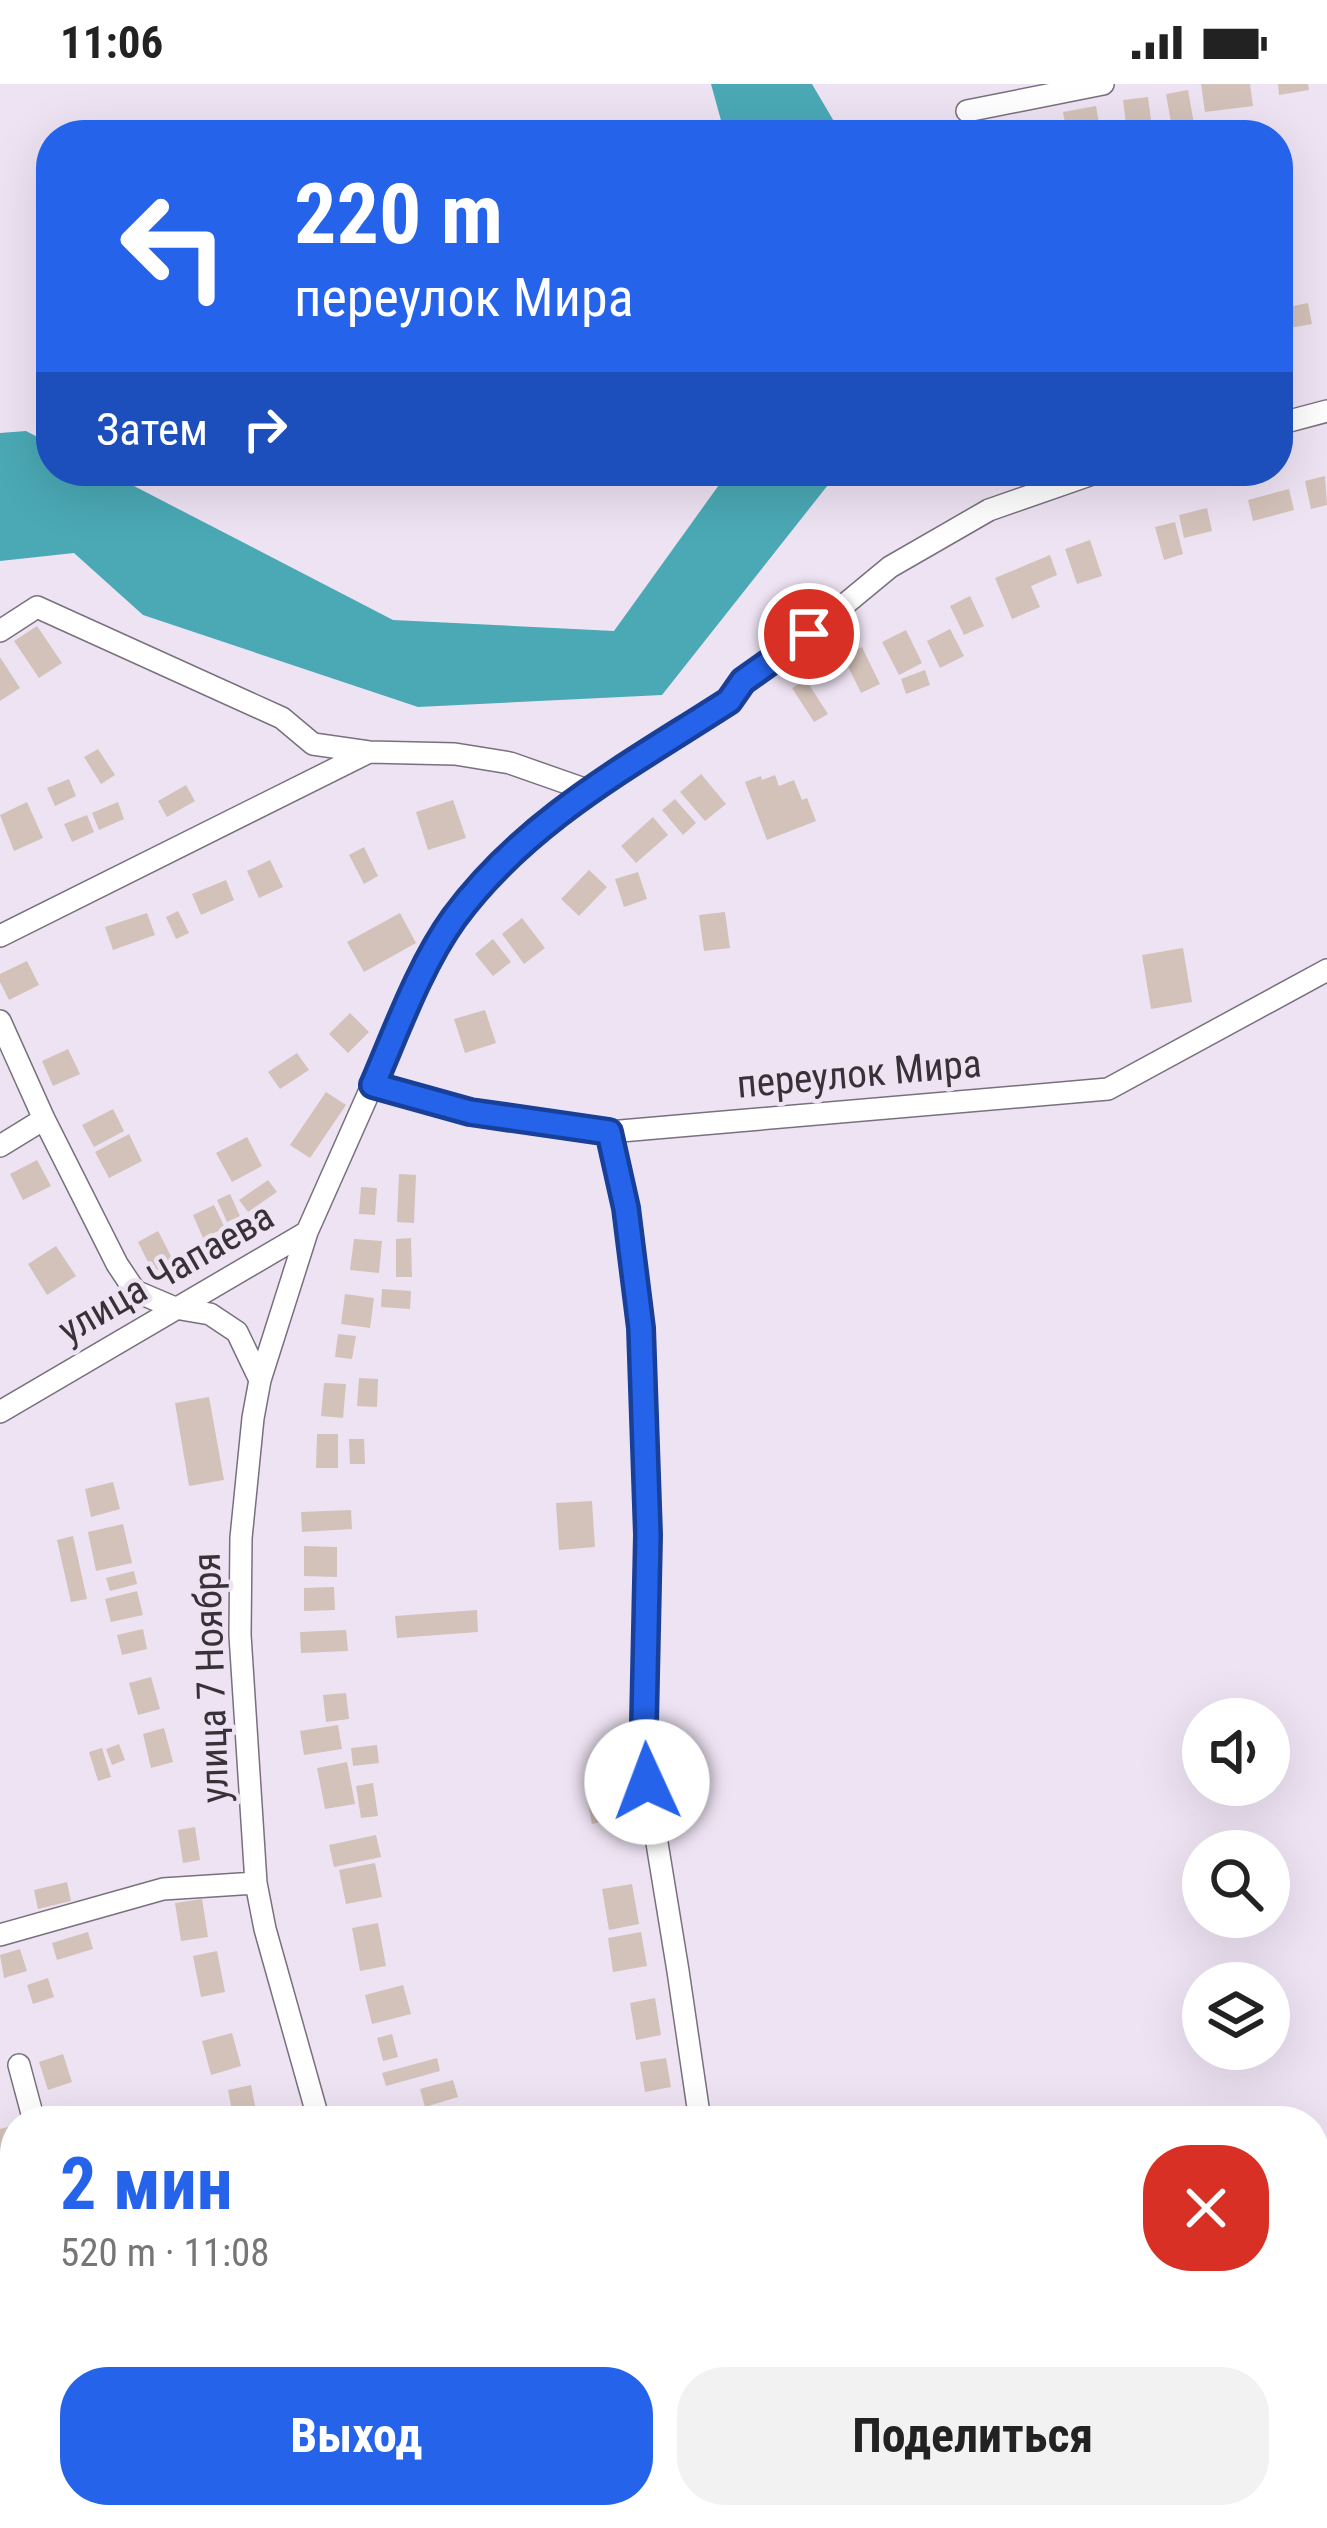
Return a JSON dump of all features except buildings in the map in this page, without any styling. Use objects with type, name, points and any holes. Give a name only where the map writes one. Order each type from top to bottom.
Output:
[{"type":"street","points":[[967,111],[1103,84]]},
{"type":"street","points":[[1293,420],[1327,411]]},
{"type":"street","name":"улица 7 Ноября","points":[[315,2106],[256,1883],[240,1635],[241,1538],[260,1380],[307,1232],[414,991],[451,922],[489,874],[553,816],[729,701],[743,681],[890,567],[989,510],[1058,486]]},
{"type":"street","points":[[0,632],[38,607],[282,718],[313,744],[369,752],[455,754],[510,763],[587,790]]},
{"type":"street","points":[[0,936],[369,752]]},
{"type":"street","name":"переулок Мира","points":[[373,1085],[470,1112],[609,1132],[1108,1089],[1327,970]]},
{"type":"street","points":[[0,1021],[44,1119],[135,1292],[175,1308],[210,1314],[238,1332],[260,1380]]},
{"type":"street","points":[[0,1146],[44,1119]]},
{"type":"street","points":[[609,1132],[626,1208],[641,1328],[648,1535],[647,1782],[698,2106]]},
{"type":"street","name":"улица Чапаева","points":[[0,1412],[307,1232]]},
{"type":"street","points":[[0,1935],[163,1889],[256,1883]]},
{"type":"street","points":[[20,2065],[30,2106]]},
{"type":"water","points":[[711,84],[812,84],[833,120],[721,120]]},
{"type":"water","points":[[26,431],[36,436],[36,486],[134,486],[393,620],[614,631],[718,486],[827,486],[662,695],[418,707],[143,615],[74,553],[0,561],[0,433]]},
{"type":"route","points":[[647,1782],[648,1535],[641,1328],[626,1208],[609,1132],[470,1112],[373,1085],[451,922],[489,874],[587,790],[729,701],[743,681],[809,634]]}]
